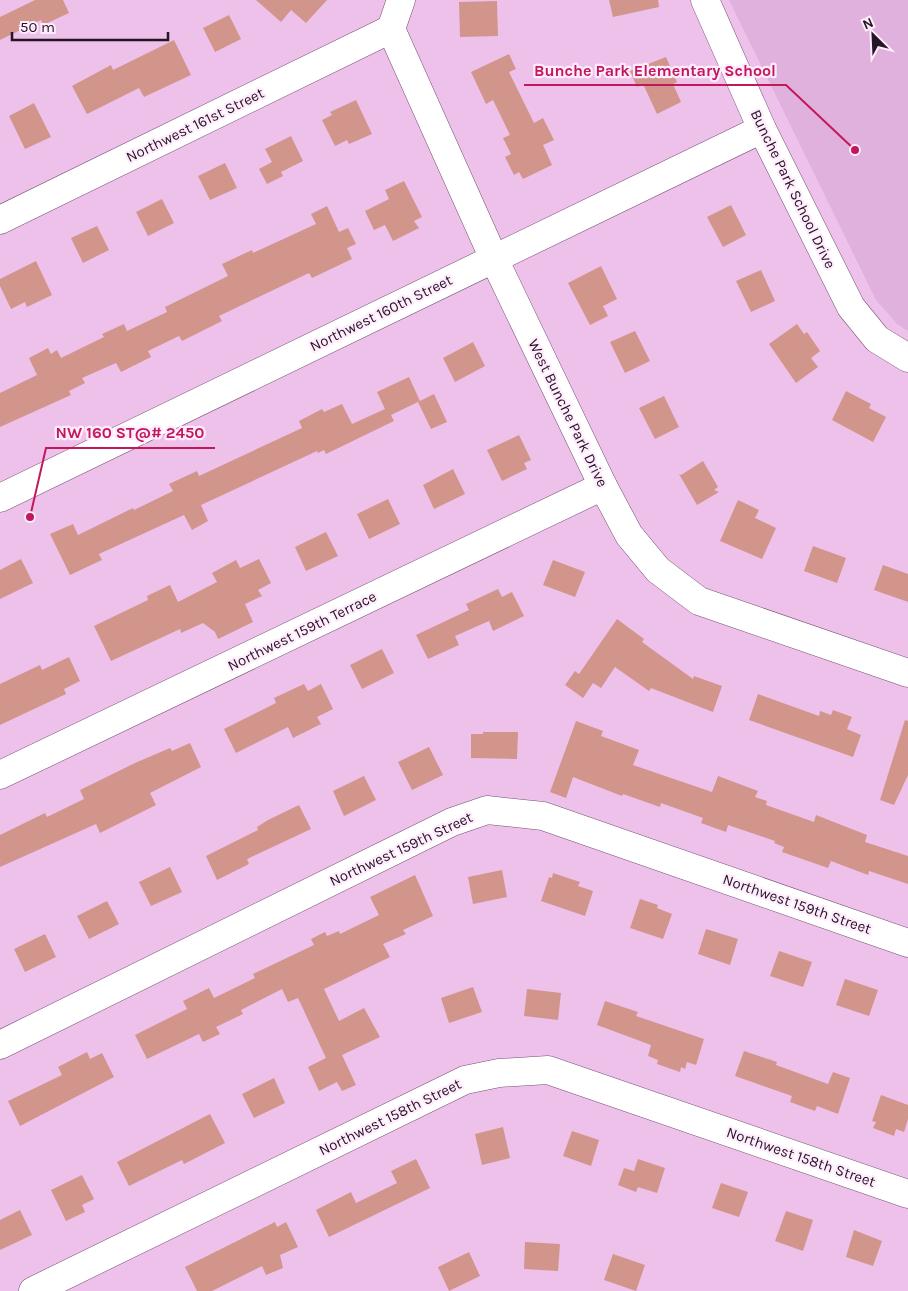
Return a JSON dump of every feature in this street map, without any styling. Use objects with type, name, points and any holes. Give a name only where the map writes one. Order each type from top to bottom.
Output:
[{"type":"street","points":[[391,29],[401,0]]},
{"type":"street","name":"Bunche Park School Drive","points":[[704,0],[762,129],[851,307],[877,340],[908,358]]},
{"type":"street","name":"Northwest 161st Street","points":[[0,220],[391,29]]},
{"type":"street","name":"West Bunche Park Drive","points":[[391,29],[494,258],[603,486],[629,535],[658,570],[699,601],[908,673]]},
{"type":"street","name":"Northwest 160th Street","points":[[0,498],[762,129]]},
{"type":"street","name":"Northwest 159th Terrace","points":[[0,776],[603,486]]},
{"type":"street","name":"Northwest 159th Street","points":[[0,1045],[452,822],[488,810],[543,816],[908,942]]},
{"type":"street","name":"Northwest 158th Street","points":[[33,1291],[465,1080],[499,1072],[548,1070],[908,1194]]},
{"type":"shaded area","points":[[729,0],[908,0],[908,331],[897,324],[876,300]]},
{"type":"building","points":[[35,0],[63,0],[69,13],[43,25],[41,20],[0,40],[0,17]]},
{"type":"building","points":[[256,0],[327,0],[306,23],[291,10],[281,22]]},
{"type":"building","points":[[609,0],[658,0],[659,7],[613,17]]},
{"type":"building","points":[[497,1],[498,36],[460,37],[459,2]]},
{"type":"building","points":[[229,15],[241,39],[215,52],[203,28]]},
{"type":"building","points":[[174,40],[191,75],[144,97],[139,88],[87,114],[72,86],[111,65],[113,70]]},
{"type":"building","points":[[509,54],[516,69],[509,72],[534,123],[543,118],[554,140],[543,145],[552,165],[523,179],[519,172],[514,175],[505,157],[511,154],[503,138],[510,135],[493,100],[486,104],[471,72]]},
{"type":"building","points":[[666,57],[677,82],[673,84],[681,102],[657,114],[643,84],[637,87],[630,71]]},
{"type":"building","points":[[356,100],[372,134],[349,144],[347,140],[335,146],[322,120],[332,115],[330,112]]},
{"type":"building","points":[[34,103],[51,137],[25,149],[9,116]]},
{"type":"building","points":[[291,136],[303,161],[281,172],[283,176],[267,184],[259,169],[272,162],[265,149]]},
{"type":"building","points":[[225,163],[237,188],[210,200],[198,176]]},
{"type":"building","points":[[404,181],[422,217],[414,221],[419,228],[393,241],[385,225],[374,230],[365,211],[389,199],[385,190]]},
{"type":"building","points":[[162,199],[174,223],[148,236],[136,212]]},
{"type":"building","points":[[731,205],[746,235],[723,247],[707,217]]},
{"type":"building","points":[[327,206],[339,232],[348,228],[356,244],[347,248],[352,259],[312,278],[309,273],[219,316],[222,321],[182,341],[179,336],[148,351],[151,357],[121,372],[116,363],[82,378],[85,383],[69,391],[71,395],[0,427],[0,393],[37,375],[29,358],[48,348],[51,354],[57,350],[61,358],[104,337],[102,334],[124,324],[127,331],[167,312],[165,307],[228,276],[222,264],[252,250],[253,253],[316,224],[311,214]]},
{"type":"building","points":[[97,226],[109,250],[83,263],[71,238]]},
{"type":"building","points":[[36,261],[52,295],[27,307],[25,302],[11,309],[0,286],[0,279]]},
{"type":"building","points":[[601,266],[617,299],[603,306],[608,316],[590,325],[568,283]]},
{"type":"building","points":[[761,270],[775,301],[751,312],[736,281]]},
{"type":"building","points":[[797,324],[804,334],[807,332],[820,351],[811,358],[818,367],[796,383],[769,344]]},
{"type":"building","points":[[635,331],[650,361],[625,373],[610,342]]},
{"type":"building","points":[[473,342],[485,366],[455,382],[443,358]]},
{"type":"building","points":[[409,377],[420,401],[391,415],[394,421],[326,454],[324,450],[318,453],[317,451],[201,505],[208,521],[192,530],[184,515],[99,554],[102,560],[70,575],[50,534],[73,524],[78,535],[133,508],[134,510],[173,491],[169,484],[197,471],[199,476],[302,428],[299,421],[322,409],[324,412],[342,404],[352,424],[385,409],[377,392]]},
{"type":"building","points":[[846,391],[871,404],[869,408],[886,417],[873,442],[832,420]]},
{"type":"building","points":[[434,394],[447,422],[431,429],[418,402]]},
{"type":"building","points":[[664,396],[679,427],[655,439],[639,408]]},
{"type":"building","points":[[519,435],[531,460],[524,463],[527,469],[502,481],[487,450]]},
{"type":"building","points":[[703,461],[718,487],[714,490],[719,492],[697,505],[679,474],[681,475]]},
{"type":"building","points":[[453,469],[465,494],[434,509],[423,485]]},
{"type":"building","points":[[388,499],[400,524],[369,539],[357,514]]},
{"type":"building","points":[[738,500],[759,510],[755,518],[776,528],[762,559],[720,541]]},
{"type":"building","points":[[326,532],[338,556],[306,571],[295,547]]},
{"type":"building","points":[[813,546],[846,558],[837,583],[804,571]]},
{"type":"building","points":[[21,559],[33,583],[0,599],[0,570]]},
{"type":"building","points":[[259,559],[271,583],[258,590],[262,596],[245,604],[253,622],[218,639],[215,632],[203,623],[181,633],[180,629],[111,661],[94,626],[148,600],[147,596],[170,585],[178,602],[217,582],[212,573],[236,560],[240,568]]},
{"type":"building","points":[[553,560],[585,572],[575,597],[543,585]]},
{"type":"building","points":[[883,565],[908,574],[908,602],[874,590]]},
{"type":"building","points":[[498,589],[502,597],[512,592],[524,616],[493,631],[489,621],[455,636],[459,645],[428,659],[416,635],[469,610],[466,604]]},
{"type":"building","points":[[617,619],[644,639],[642,642],[693,679],[694,676],[722,686],[713,712],[651,688],[649,691],[615,667],[601,688],[593,683],[583,698],[565,685],[575,671],[579,674]]},
{"type":"building","points":[[382,649],[394,673],[362,689],[350,665]]},
{"type":"building","points":[[69,657],[80,681],[64,689],[66,694],[0,725],[0,684],[40,665],[42,670]]},
{"type":"building","points":[[304,684],[308,691],[321,684],[333,709],[317,717],[321,724],[293,738],[288,727],[236,753],[224,729],[276,703],[274,698]]},
{"type":"building","points":[[758,694],[819,716],[820,711],[831,715],[833,710],[852,717],[847,729],[861,735],[853,757],[749,720]]},
{"type":"building","points":[[905,720],[908,721],[908,775],[894,805],[880,800]]},
{"type":"building","points":[[576,721],[603,731],[601,736],[639,750],[633,765],[712,792],[718,776],[758,791],[755,797],[767,801],[766,805],[814,822],[816,815],[867,835],[865,842],[908,856],[908,884],[869,871],[868,875],[831,861],[828,868],[782,852],[784,847],[774,843],[775,841],[728,825],[726,832],[701,823],[703,818],[661,803],[660,807],[623,794],[622,796],[573,777],[566,798],[550,792]]},
{"type":"building","points":[[483,732],[518,732],[517,759],[471,758],[471,734],[483,734]]},
{"type":"building","points":[[190,743],[201,767],[150,793],[156,805],[100,833],[96,824],[0,867],[0,835],[45,813],[47,817],[84,799],[80,790],[135,763],[170,748],[172,751]]},
{"type":"building","points":[[429,747],[443,775],[412,790],[398,762]]},
{"type":"building","points":[[364,776],[376,800],[344,816],[333,791]]},
{"type":"building","points":[[299,805],[311,829],[247,859],[249,864],[217,880],[206,856],[258,830],[257,827],[268,820]]},
{"type":"building","points":[[170,867],[182,892],[151,906],[139,882]]},
{"type":"building","points":[[502,870],[507,897],[473,904],[468,877]]},
{"type":"building","points":[[553,873],[580,882],[578,886],[593,891],[585,916],[541,901],[549,877],[552,878]]},
{"type":"building","points":[[415,875],[433,916],[403,930],[406,934],[383,944],[390,957],[324,989],[339,1021],[364,1008],[380,1037],[342,1055],[356,1085],[342,1091],[337,1082],[319,1091],[308,1067],[326,1058],[298,998],[288,1002],[282,989],[241,1010],[243,1014],[216,1027],[220,1034],[203,1042],[199,1034],[147,1059],[135,1035],[187,1009],[183,1001],[209,988],[214,998],[255,978],[253,974],[314,945],[311,939],[325,932],[327,936],[339,931],[340,934],[379,915],[370,897]]},
{"type":"building","points":[[640,899],[658,905],[657,908],[672,914],[663,939],[630,928]]},
{"type":"building","points":[[107,901],[119,924],[89,939],[77,916]]},
{"type":"building","points":[[706,929],[738,939],[730,965],[698,954]]},
{"type":"building","points":[[45,934],[56,957],[25,972],[14,949]]},
{"type":"building","points":[[779,951],[812,962],[803,987],[770,976]]},
{"type":"building","points":[[845,979],[878,990],[869,1016],[836,1005]]},
{"type":"building","points":[[473,987],[482,1012],[449,1023],[441,998]]},
{"type":"building","points":[[527,989],[561,993],[558,1020],[524,1016]]},
{"type":"building","points":[[605,1001],[638,1012],[636,1016],[704,1039],[696,1065],[687,1062],[685,1069],[681,1067],[680,1072],[657,1064],[658,1060],[648,1056],[651,1045],[597,1025]]},
{"type":"building","points":[[744,1051],[777,1062],[776,1065],[828,1084],[833,1072],[850,1078],[838,1114],[817,1106],[815,1111],[790,1102],[792,1096],[735,1076]]},
{"type":"building","points":[[87,1052],[90,1059],[102,1053],[114,1077],[20,1126],[8,1101],[62,1075],[58,1067]]},
{"type":"building","points":[[274,1078],[285,1103],[254,1118],[242,1094]]},
{"type":"building","points":[[881,1095],[908,1105],[908,1119],[904,1132],[896,1129],[894,1136],[873,1128],[876,1122],[872,1121]]},
{"type":"building","points":[[210,1114],[225,1143],[184,1164],[182,1160],[129,1186],[117,1162]]},
{"type":"building","points":[[503,1127],[510,1158],[482,1165],[475,1134]]},
{"type":"building","points":[[572,1131],[599,1140],[591,1166],[563,1156]]},
{"type":"building","points":[[416,1159],[430,1188],[329,1237],[316,1210],[351,1192],[356,1203],[397,1183],[391,1171]]},
{"type":"building","points":[[638,1159],[665,1168],[657,1193],[638,1187],[636,1192],[618,1185],[624,1168],[634,1171]]},
{"type":"building","points":[[82,1175],[94,1199],[82,1205],[85,1212],[66,1221],[51,1190]]},
{"type":"building","points":[[721,1183],[748,1192],[739,1217],[712,1208]]},
{"type":"building","points":[[20,1210],[32,1235],[0,1250],[0,1220]]},
{"type":"building","points":[[786,1211],[813,1220],[803,1251],[775,1241]]},
{"type":"building","points":[[275,1222],[277,1227],[286,1222],[298,1247],[280,1255],[283,1268],[266,1275],[262,1266],[212,1291],[197,1291],[185,1267]]},
{"type":"building","points":[[854,1230],[882,1241],[873,1266],[846,1257]]},
{"type":"building","points":[[525,1242],[560,1244],[558,1271],[524,1269]]},
{"type":"building","points":[[469,1252],[480,1276],[449,1291],[438,1267]]},
{"type":"building","points":[[613,1254],[645,1265],[636,1291],[604,1280]]},
{"type":"place","name":"Bunche Park Elementary School","points":[[855,150]]},
{"type":"place","name":"NW 160 ST@# 2450","points":[[30,517]]}]
